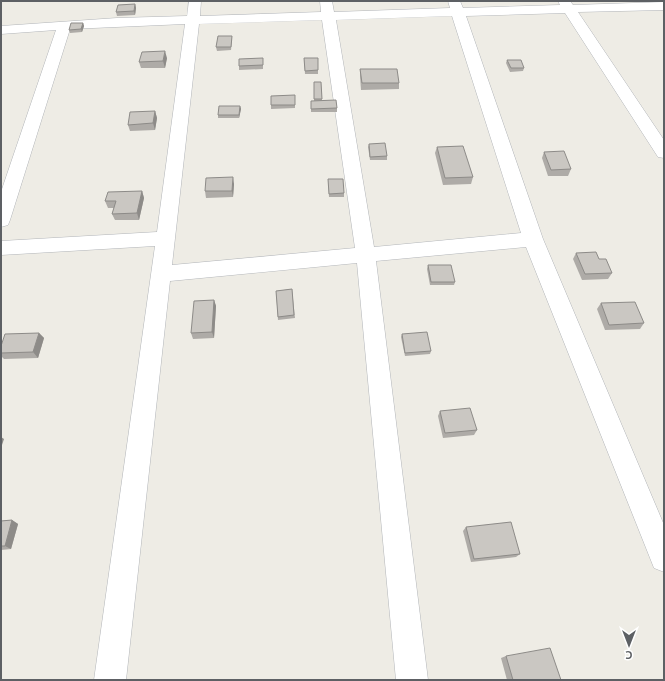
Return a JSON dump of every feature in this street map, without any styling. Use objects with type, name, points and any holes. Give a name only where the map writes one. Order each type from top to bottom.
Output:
[{"type":"street","points":[[566,5],[664,153]]},
{"type":"street","points":[[1,30],[117,22],[194,10],[566,5],[664,6]]},
{"type":"street","points":[[456,6],[533,239],[664,558]]},
{"type":"street","points":[[328,8],[365,254],[412,680]]},
{"type":"street","points":[[110,680],[194,10]]},
{"type":"street","points":[[1,220],[5,193],[64,26]]},
{"type":"street","points":[[1,248],[166,238]]},
{"type":"street","points":[[161,274],[533,239]]},
{"type":"building","points":[[135,4],[134,11],[116,12],[118,5]]},
{"type":"building","points":[[71,23],[83,23],[81,29],[69,30]]},
{"type":"building","points":[[218,36],[232,36],[231,47],[216,47]]},
{"type":"building","points":[[165,51],[163,61],[139,62],[142,52]]},
{"type":"building","points":[[263,58],[263,65],[239,66],[239,59]]},
{"type":"building","points":[[304,58],[318,58],[318,70],[305,71]]},
{"type":"building","points":[[507,60],[521,60],[524,68],[511,68]]},
{"type":"building","points":[[360,69],[397,69],[399,83],[362,83]]},
{"type":"building","points":[[314,82],[321,82],[322,99],[314,99]]},
{"type":"building","points":[[295,95],[295,105],[271,105],[271,96]]},
{"type":"building","points":[[336,100],[337,108],[311,109],[311,101]]},
{"type":"building","points":[[219,106],[240,106],[239,115],[218,115]]},
{"type":"building","points":[[155,111],[153,123],[128,125],[130,112]]},
{"type":"building","points":[[385,143],[387,156],[370,157],[369,144]]},
{"type":"building","points":[[463,146],[473,177],[445,178],[437,147]]},
{"type":"building","points":[[564,151],[571,169],[551,170],[544,152]]},
{"type":"building","points":[[233,177],[232,191],[205,191],[206,178]]},
{"type":"building","points":[[328,179],[343,179],[344,193],[329,194]]},
{"type":"building","points":[[142,191],[137,213],[112,214],[116,201],[105,201],[108,192]]},
{"type":"building","points":[[596,252],[599,259],[606,259],[612,273],[585,274],[576,253]]},
{"type":"building","points":[[428,265],[451,265],[455,282],[431,282]]},
{"type":"building","points":[[292,289],[294,315],[278,317],[276,291]]},
{"type":"building","points":[[214,300],[212,332],[191,333],[194,301]]},
{"type":"building","points":[[635,302],[644,323],[609,325],[601,303]]},
{"type":"building","points":[[427,332],[431,351],[405,353],[402,334]]},
{"type":"building","points":[[39,333],[33,352],[1,353],[1,346],[5,334]]},
{"type":"building","points":[[470,408],[477,430],[445,433],[440,411]]},
{"type":"building","points":[[12,520],[5,546],[1,546],[1,521]]},
{"type":"building","points":[[511,522],[520,554],[474,559],[466,527]]},
{"type":"building","points":[[550,648],[561,680],[513,680],[506,656]]}]
